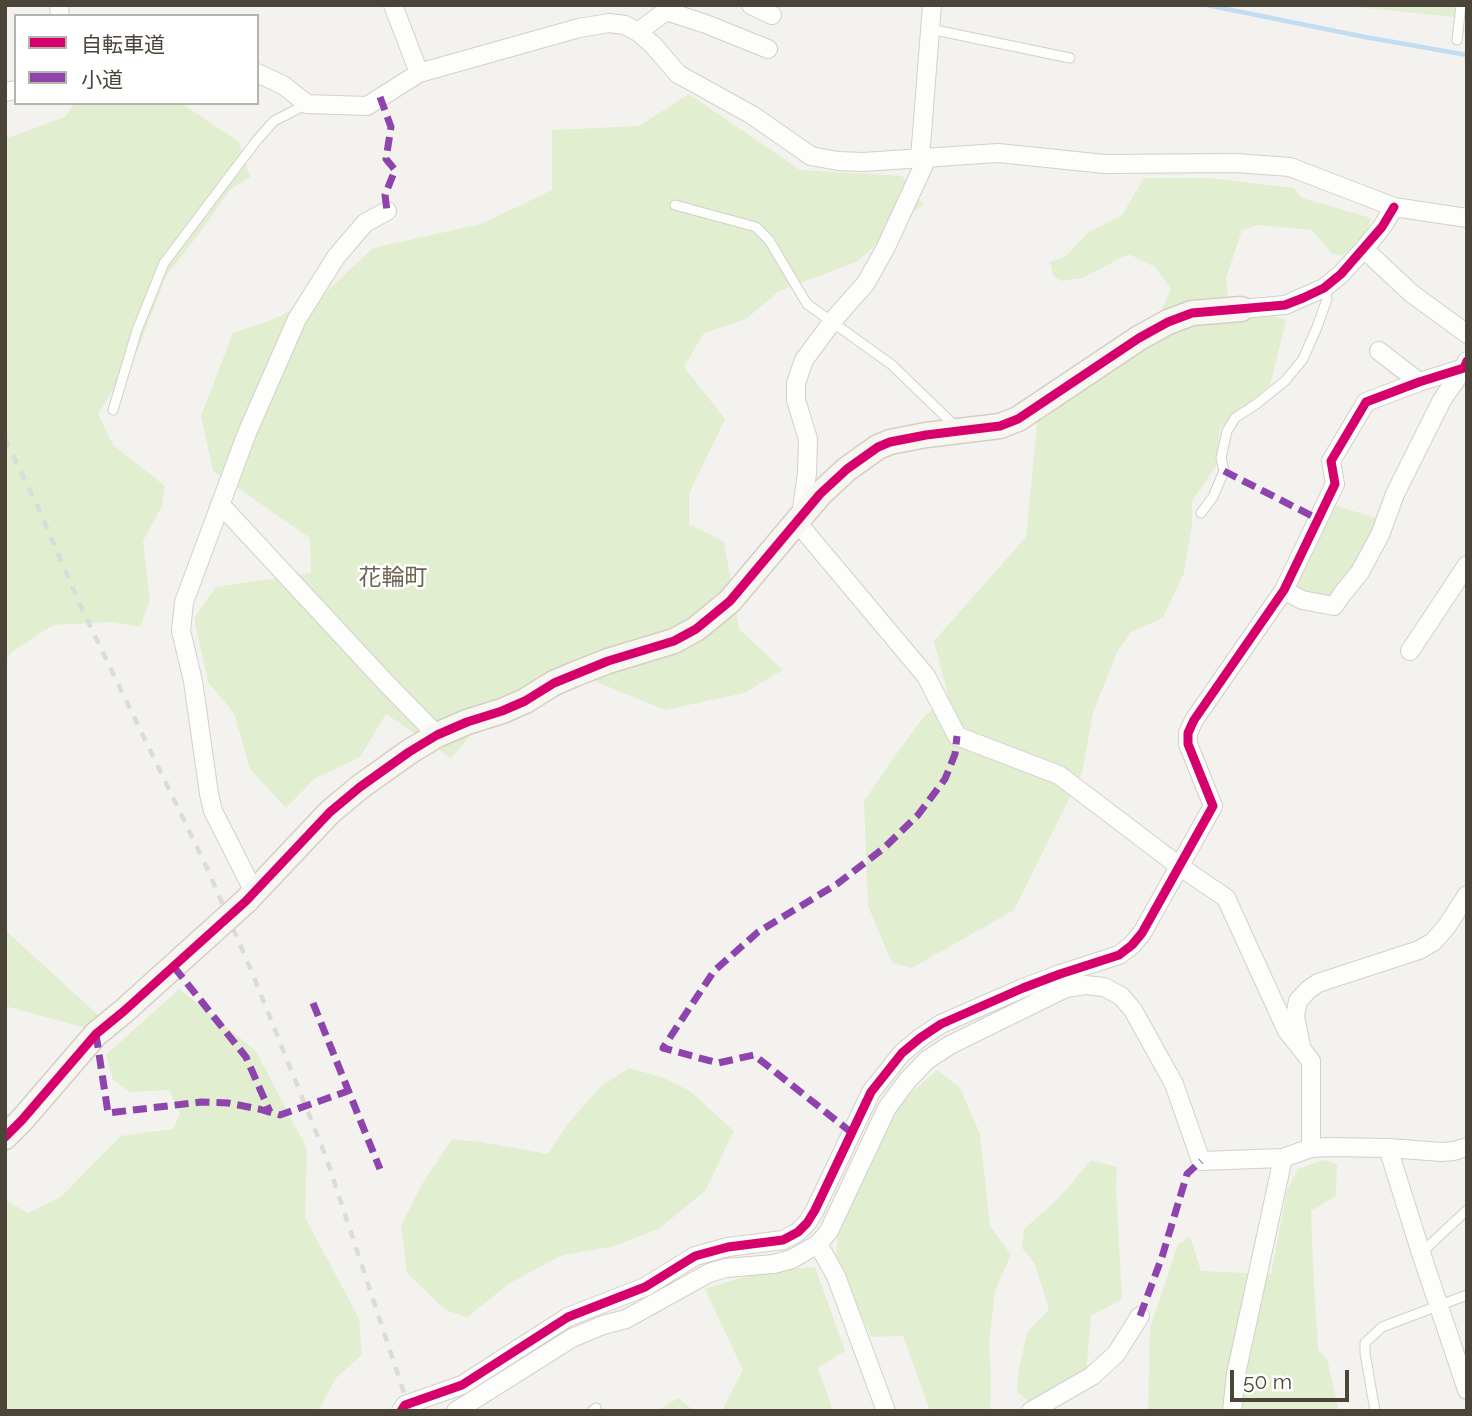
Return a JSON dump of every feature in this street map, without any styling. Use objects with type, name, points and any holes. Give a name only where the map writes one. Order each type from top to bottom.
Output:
[{"type":"street","points":[[393,5],[419,73]]},
{"type":"street","points":[[751,5],[772,15]]},
{"type":"street","points":[[798,519],[807,473],[808,439],[796,400],[796,383],[804,360],[831,323],[866,283],[886,247],[923,158],[932,5]]},
{"type":"street","points":[[638,32],[668,8],[768,49]]},
{"type":"street","points":[[259,74],[283,85],[307,104],[367,106],[419,73],[579,28],[609,23],[625,25],[638,32],[678,74],[752,115],[811,156],[863,162],[998,153],[1105,164],[1236,163],[1290,167],[1394,207],[1467,218]]},
{"type":"street","points":[[5,1137],[96,1034],[250,896],[340,804],[410,752],[437,735],[525,701],[554,683],[608,661],[674,640],[696,629],[730,601],[820,494],[847,469],[878,447],[960,430],[1000,426],[1018,419],[1139,338],[1168,322],[1192,313],[1284,305],[1324,288],[1364,249],[1394,207]]},
{"type":"street","points":[[250,896],[243,868],[212,811],[193,681],[181,631],[184,602],[247,433],[297,319],[336,257],[365,222],[387,211]]},
{"type":"street","points":[[1364,249],[1411,293],[1467,334]]},
{"type":"street","points":[[1380,351],[1419,382]]},
{"type":"street","points":[[456,1411],[572,1338],[626,1319],[709,1273],[726,1268],[774,1264],[792,1259],[818,1244],[829,1231],[887,1108],[927,1060],[1063,981],[1132,945],[1142,933],[1213,806],[1188,744],[1188,733],[1194,720],[1284,590],[1335,484],[1331,461],[1366,402],[1465,365]]},
{"type":"street","points":[[1284,590],[1302,600],[1334,607],[1360,572],[1373,548],[1395,494],[1442,400],[1465,365]]},
{"type":"street","points":[[220,503],[437,735]]},
{"type":"street","points":[[798,519],[926,676],[957,736],[1059,775],[1179,866],[1226,898],[1287,1031],[1311,1061],[1311,1148]]},
{"type":"street","points":[[1410,651],[1467,565]]},
{"type":"street","points":[[1302,1049],[1295,1016],[1298,1001],[1308,990],[1318,983],[1419,950],[1433,942],[1467,895]]},
{"type":"street","points":[[401,1411],[405,1405],[462,1385],[568,1317],[645,1287],[695,1256],[728,1247],[783,1240],[798,1232],[816,1210],[872,1092],[902,1053],[941,1024],[1063,981],[1104,987],[1121,996],[1133,1010],[1174,1084],[1201,1161],[1283,1158],[1311,1148],[1388,1148],[1442,1152],[1467,1147]]},
{"type":"street","points":[[1388,1148],[1467,1390]]},
{"type":"street","points":[[1232,1411],[1236,1374],[1283,1158]]},
{"type":"street","points":[[818,1244],[836,1276],[886,1411]]},
{"type":"street","points":[[1031,1411],[1091,1376],[1116,1354],[1140,1316]]},
{"type":"lane","points":[[1457,40],[1461,5]]},
{"type":"lane","points":[[930,29],[1070,58]]},
{"type":"lane","points":[[113,410],[137,330],[164,263],[274,121],[307,104]]},
{"type":"lane","points":[[675,205],[756,227],[769,240],[807,304],[892,365],[960,430]]},
{"type":"lane","points":[[1201,513],[1213,497],[1224,471],[1221,458],[1227,430],[1236,418],[1285,381],[1303,359],[1327,299],[1324,288]]},
{"type":"lane","points":[[1421,1253],[1467,1210]]},
{"type":"lane","points":[[1374,1411],[1365,1343],[1382,1327],[1437,1304],[1467,1295]]},
{"type":"green space","points":[[1337,5],[1461,5],[1454,17]]},
{"type":"green space","points":[[689,94],[800,170],[902,176],[923,204],[856,262],[779,291],[746,319],[704,333],[684,367],[725,419],[689,494],[689,524],[724,542],[739,629],[783,670],[744,693],[665,710],[558,666],[479,726],[451,758],[386,714],[360,757],[314,779],[286,808],[250,769],[234,713],[208,682],[194,618],[216,587],[311,573],[310,538],[213,471],[201,416],[233,333],[274,319],[324,294],[373,248],[481,224],[552,190],[552,130],[639,126]]},
{"type":"green space","points":[[74,105],[184,105],[239,142],[250,177],[230,190],[166,276],[137,352],[98,414],[113,445],[165,486],[162,506],[143,541],[150,600],[140,627],[111,622],[53,625],[12,652],[5,660],[5,139],[65,117]]},
{"type":"green space","points":[[1144,178],[1209,178],[1293,188],[1302,198],[1371,218],[1366,237],[1342,256],[1331,253],[1312,230],[1258,225],[1242,230],[1226,278],[1230,321],[1274,316],[1286,320],[1270,385],[1220,428],[1216,466],[1192,501],[1192,526],[1184,573],[1163,618],[1131,632],[1117,652],[1093,713],[1082,772],[1014,910],[912,968],[892,963],[868,906],[864,801],[922,719],[948,695],[934,641],[1026,537],[1038,415],[1160,314],[1171,289],[1155,267],[1129,254],[1082,278],[1062,281],[1053,276],[1050,262],[1065,257],[1089,232],[1122,215]]},
{"type":"green space","points":[[1333,505],[1380,519],[1375,536],[1332,601],[1302,595],[1296,585]]},
{"type":"green space","points":[[5,930],[98,1015],[86,1028],[5,1006]]},
{"type":"green space","points":[[179,989],[256,1051],[307,1149],[305,1218],[359,1318],[362,1355],[336,1378],[318,1411],[5,1411],[5,1200],[28,1213],[62,1196],[121,1136],[173,1129],[180,1114],[169,1090],[130,1092],[113,1080],[106,1055]]},
{"type":"green space","points":[[629,1068],[664,1078],[691,1092],[734,1131],[705,1191],[660,1228],[614,1246],[560,1256],[510,1283],[467,1317],[445,1310],[407,1273],[401,1225],[424,1181],[452,1139],[548,1154],[566,1126],[600,1087]]},
{"type":"green space","points":[[937,1070],[960,1088],[980,1134],[990,1226],[1011,1255],[995,1291],[989,1342],[990,1411],[930,1411],[903,1336],[871,1337],[836,1258],[838,1232],[874,1151],[906,1097]]},
{"type":"green space","points":[[1091,1160],[1117,1167],[1122,1299],[1091,1316],[1086,1373],[1029,1401],[1017,1392],[1027,1332],[1049,1310],[1035,1264],[1022,1248],[1024,1229],[1058,1199]]},
{"type":"green space","points":[[1323,1160],[1337,1164],[1336,1196],[1311,1211],[1318,1350],[1327,1359],[1338,1411],[1148,1411],[1150,1328],[1178,1244],[1190,1237],[1201,1271],[1271,1274],[1287,1190],[1298,1169]]},
{"type":"green space","points":[[815,1267],[845,1351],[818,1368],[833,1411],[722,1411],[743,1370],[705,1289],[763,1271]]},
{"type":"green space","points":[[678,1398],[694,1411],[657,1411]]},
{"type":"waterway","points":[[1207,5],[1467,55]]},
{"type":"railway","points":[[5,439],[80,605],[207,868],[251,970],[326,1157],[410,1411]]},
{"type":"marked path","points":[[380,97],[391,127],[386,159],[395,170],[385,195],[387,211]]},
{"type":"marked path","points":[[1224,471],[1318,519]]},
{"type":"marked path","points":[[852,1133],[754,1055],[718,1063],[663,1048],[714,971],[758,932],[837,884],[884,848],[918,815],[945,779],[955,754],[957,736]]},
{"type":"marked path","points":[[174,967],[246,1057],[270,1112]]},
{"type":"marked path","points":[[313,1003],[380,1169]]},
{"type":"marked path","points":[[96,1034],[108,1113],[201,1102],[228,1103],[280,1115],[348,1091]]},
{"type":"marked path","points":[[1140,1316],[1162,1257],[1187,1174],[1201,1161]]},
{"type":"cycle path","points":[[5,1137],[96,1034],[246,901],[330,812],[409,752],[437,735],[525,701],[554,683],[608,661],[674,641],[696,629],[730,601],[820,494],[847,469],[878,447],[926,435],[1000,426],[1018,419],[1139,338],[1192,313],[1285,305],[1303,298],[1324,288],[1341,274],[1382,227],[1394,207]]},
{"type":"cycle path","points":[[401,1411],[405,1405],[462,1385],[568,1317],[645,1287],[695,1256],[728,1247],[783,1240],[798,1232],[815,1210],[871,1092],[902,1053],[941,1024],[1023,988],[1119,955],[1132,945],[1142,933],[1213,806],[1188,744],[1188,733],[1194,720],[1284,590],[1335,484],[1331,461],[1366,402],[1464,368],[1467,361]]},
{"type":"district","name":"花輪町","points":[[393,578]]}]
